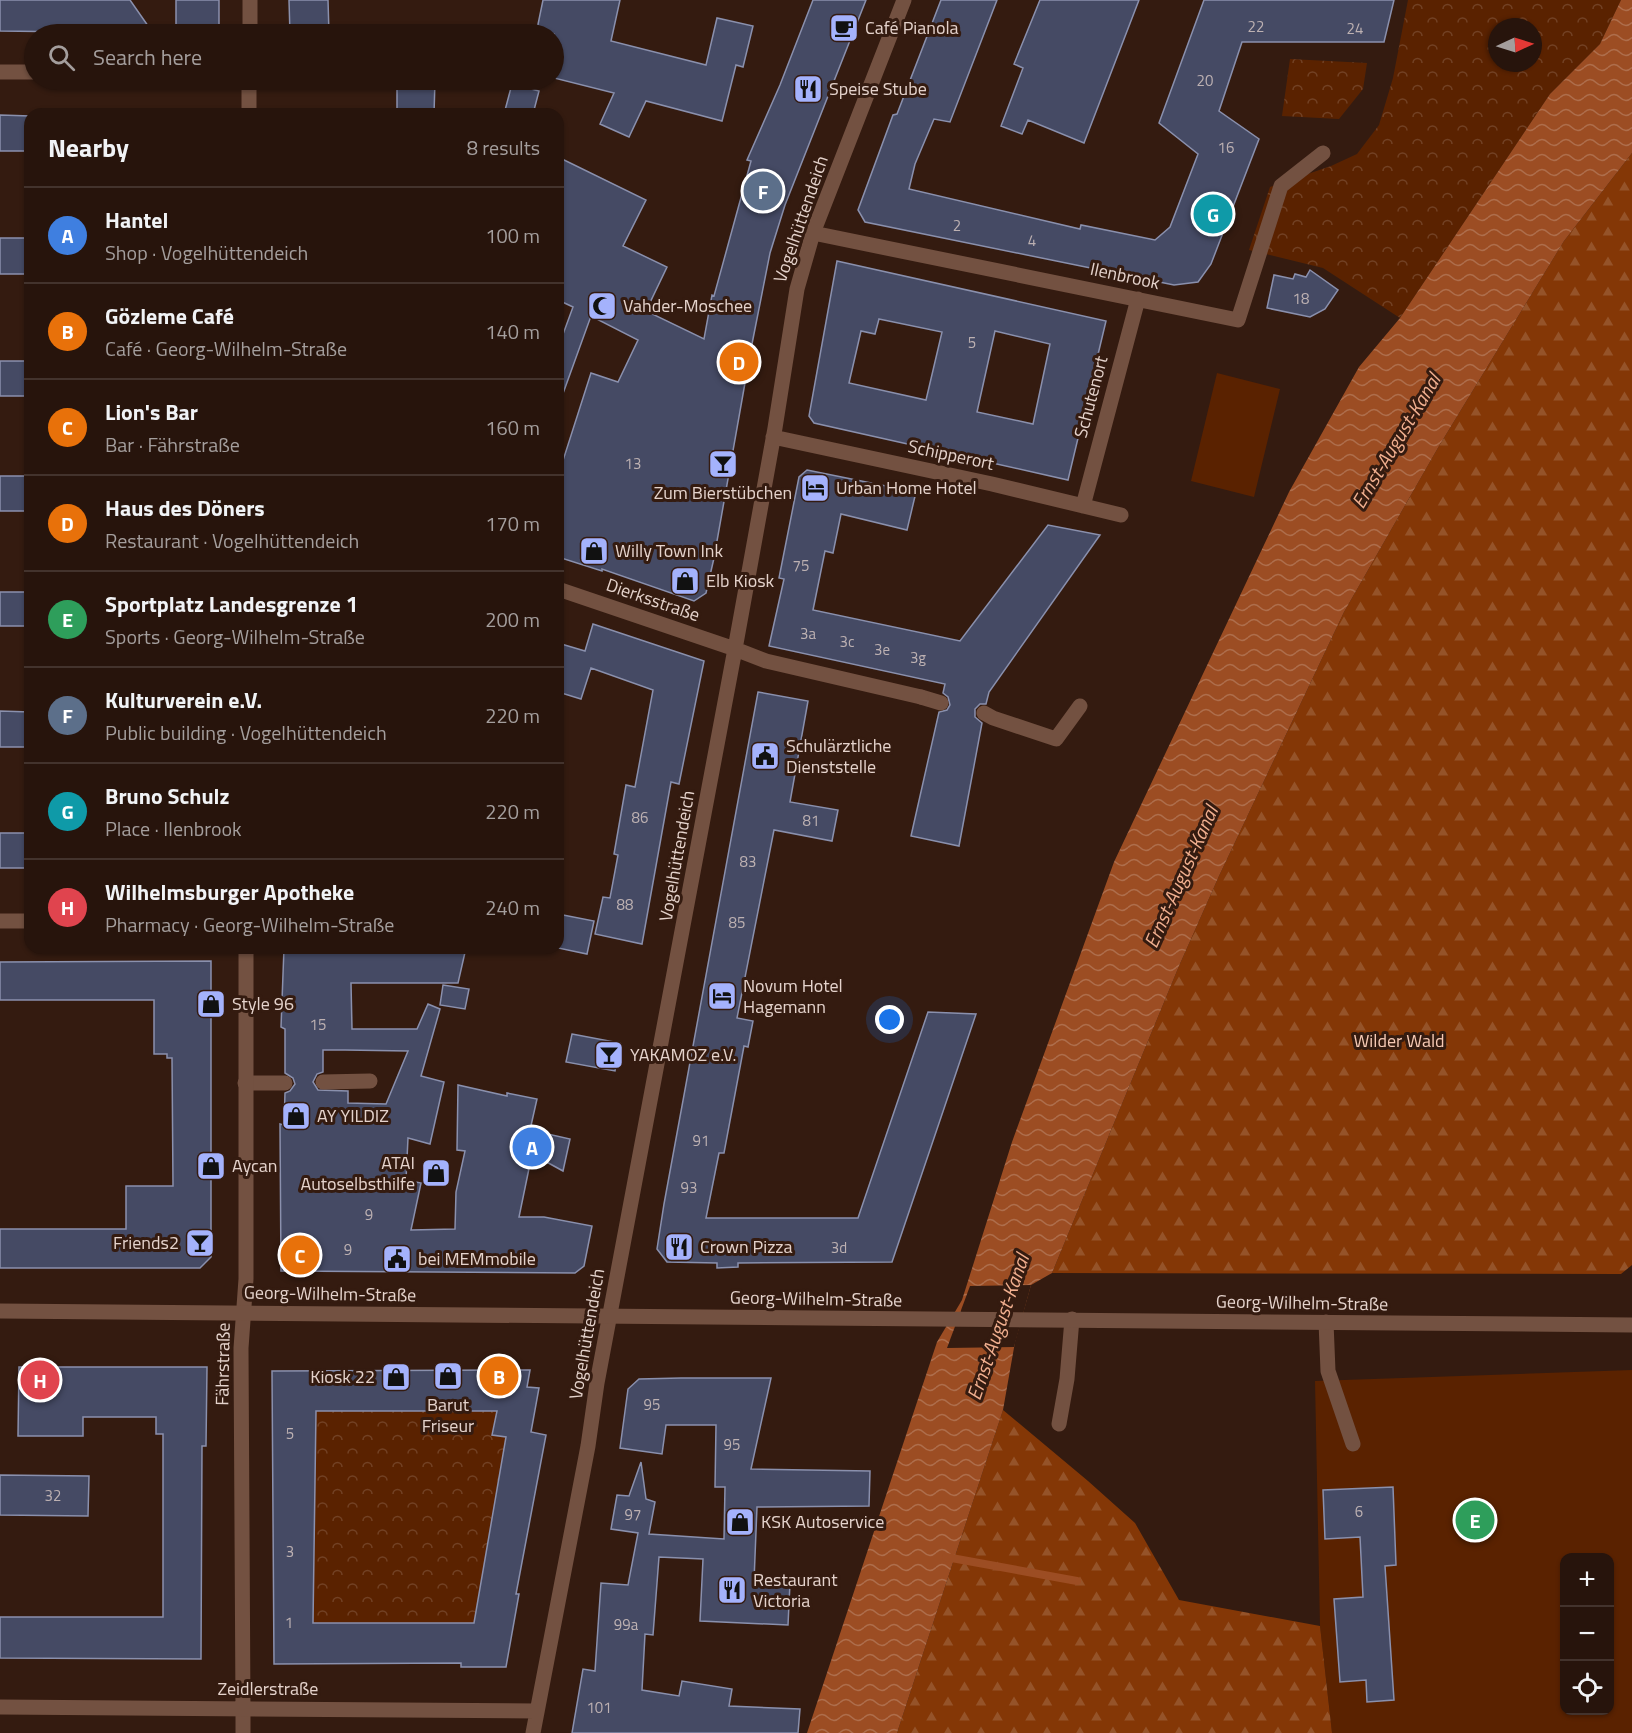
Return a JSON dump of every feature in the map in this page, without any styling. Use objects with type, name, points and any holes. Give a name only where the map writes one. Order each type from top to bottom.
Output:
[{"type":"street","points":[[250,0],[250,24]]},
{"type":"street","name":"Vogelhüttendeich","points":[[533,1733],[735,649],[797,289],[813,232],[904,0]]},
{"type":"street","points":[[0,72],[24,72]]},
{"type":"street","points":[[249,90],[249,108]]},
{"type":"street","name":"Ilenbrook","points":[[813,232],[1238,320],[1281,186],[1323,153]]},
{"type":"street","name":"Schutenort","points":[[1083,506],[1138,299]]},
{"type":"street","name":"Schipperort","points":[[773,436],[981,481],[1121,515]]},
{"type":"street","name":"Dierksstraße","points":[[564,591],[735,649],[766,662],[940,703]]},
{"type":"street","points":[[984,713],[1056,739],[1080,706]]},
{"type":"street","points":[[0,921],[24,921]]},
{"type":"street","name":"Fährstraße","points":[[243,1733],[241,1348],[246,1268],[246,954]]},
{"type":"street","points":[[323,1082],[370,1081]]},
{"type":"street","points":[[245,1083],[285,1083]]},
{"type":"street","name":"Georg-Wilhelm-Straße","points":[[0,1311],[1632,1325]]},
{"type":"street","points":[[1059,1424],[1072,1319]]},
{"type":"street","points":[[1326,1322],[1328,1371],[1353,1444]]},
{"type":"street","name":"Zeidlerstraße","points":[[0,1707],[536,1711]]},
{"type":"green space","points":[[1408,0],[1621,0],[1600,44],[1550,94],[1400,318],[1323,268],[1249,250],[1270,187],[1331,166],[1357,154],[1379,125],[1393,78]]},
{"type":"green space","points":[[1290,59],[1367,63],[1363,89],[1339,119],[1282,116]]},
{"type":"green space","name":"Wilder Wald","points":[[1632,153],[1632,1265],[1621,1274],[1052,1273],[1179,966],[1344,612],[1439,446],[1564,241]]},
{"type":"green space","points":[[1217,373],[1280,389],[1254,497],[1191,481]]},
{"type":"green space","points":[[1632,1370],[1632,1733],[1332,1733],[1320,1626],[1315,1381]]},
{"type":"green space","points":[[1003,1410],[1135,1523],[1179,1600],[1320,1626],[1332,1733],[897,1733]]},
{"type":"green space","points":[[316,1411],[497,1411],[492,1434],[506,1437],[474,1622],[475,1635],[466,1623],[325,1623],[313,1627]]},
{"type":"water","name":"Ernst-August-Kanal","points":[[1621,0],[1632,0],[1632,153],[1564,241],[1439,446],[1344,612],[1219,876],[1179,966],[1052,1273],[1031,1285],[1015,1342],[1003,1410],[897,1733],[807,1733],[937,1342],[962,1300],[1012,1142],[1114,862],[1289,492],[1359,367],[1400,318],[1550,94],[1600,44]]},
{"type":"pier","points":[[1031,1285],[1014,1347],[947,1348],[970,1286]]},
{"type":"building","points":[[0,0],[130,0],[147,24],[24,24],[24,31],[0,31]]},
{"type":"building","points":[[176,0],[219,0],[219,24],[176,24]]},
{"type":"building","points":[[289,0],[328,0],[329,24],[290,24]]},
{"type":"building","points":[[543,0],[620,0],[611,41],[706,65],[717,18],[753,26],[743,67],[736,65],[722,121],[646,101],[629,137],[600,124],[614,93],[564,80],[564,24],[538,24]]},
{"type":"building","points":[[813,0],[866,0],[785,205],[770,253],[714,558],[706,593],[694,601],[602,569],[602,571],[564,559],[564,457],[591,373],[618,382],[638,340],[591,316],[564,391],[564,332],[573,307],[564,303],[564,160],[646,200],[623,246],[667,267],[646,311],[704,339],[712,295],[714,296],[751,161],[747,160],[780,85]]},
{"type":"building","points":[[941,0],[997,0],[950,122],[934,119],[915,164],[909,189],[1080,229],[1081,225],[1155,240],[1170,227],[1198,154],[1159,123],[1204,0],[1394,0],[1384,42],[1242,42],[1219,111],[1259,139],[1211,264],[1198,282],[1174,285],[865,222],[858,210],[893,115],[897,114]]},
{"type":"building","points":[[1040,0],[1139,0],[1084,143],[1028,120],[1022,134],[1001,126],[1023,68],[1014,64]]},
{"type":"building","points":[[397,90],[435,90],[434,108],[397,108]]},
{"type":"building","points":[[510,90],[539,91],[535,108],[506,108]]},
{"type":"building","points":[[0,115],[24,116],[24,151],[0,151]]},
{"type":"building","points":[[0,238],[24,238],[24,274],[0,274]]},
{"type":"building","points":[[837,261],[1106,321],[1068,480],[814,423],[809,416]],"holes":[[[879,319],[942,332],[926,400],[849,383],[861,331],[875,334]],[[995,331],[1050,344],[1033,424],[977,412]]]},
{"type":"building","points":[[1310,270],[1338,290],[1325,309],[1310,317],[1267,308],[1274,275],[1293,279],[1295,274],[1306,277]]},
{"type":"building","points":[[0,361],[24,361],[24,396],[0,396]]},
{"type":"building","points":[[807,470],[916,492],[907,530],[841,514],[833,553],[825,551],[813,610],[960,641],[1048,525],[1100,535],[989,692],[986,704],[980,704],[975,709],[975,717],[982,723],[959,846],[911,836],[939,712],[947,710],[950,705],[948,697],[943,693],[945,684],[769,646],[784,579],[779,578],[799,477]]},
{"type":"building","points":[[0,476],[24,476],[24,511],[0,511]]},
{"type":"building","points":[[0,592],[24,592],[24,626],[0,626]]},
{"type":"building","points":[[593,624],[704,661],[679,784],[671,782],[642,944],[595,934],[603,897],[610,898],[618,855],[614,854],[626,785],[635,787],[653,690],[591,668],[581,699],[564,694],[564,645],[585,651]]},
{"type":"building","points":[[758,692],[808,701],[790,802],[838,810],[832,841],[774,830],[737,1018],[753,1021],[748,1047],[744,1046],[724,1153],[719,1153],[706,1218],[858,1218],[928,1012],[976,1014],[892,1262],[738,1263],[738,1267],[717,1268],[717,1263],[667,1262],[657,1249]]},
{"type":"building","points":[[0,711],[24,712],[24,747],[0,747]]},
{"type":"building","points":[[0,833],[24,833],[24,868],[0,868]]},
{"type":"building","points":[[564,915],[594,921],[587,954],[564,949]]},
{"type":"building","points":[[284,954],[465,954],[458,983],[351,983],[352,1029],[417,1029],[428,1004],[440,1009],[421,1076],[444,1082],[430,1144],[408,1138],[406,1180],[421,1183],[411,1230],[455,1229],[456,1192],[465,1151],[457,1150],[458,1085],[507,1096],[507,1093],[537,1099],[530,1130],[570,1139],[563,1171],[532,1154],[519,1217],[544,1217],[592,1226],[584,1266],[575,1273],[281,1271],[280,1124],[284,1125],[285,1093],[290,1091],[295,1084],[293,1078],[285,1073],[285,1029],[281,1027]],"holes":[[[323,1050],[408,1051],[386,1104],[348,1103],[348,1091],[318,1090],[313,1082],[317,1074],[323,1072]]]},
{"type":"building","points":[[211,961],[211,1257],[200,1268],[0,1268],[0,1229],[126,1229],[126,1186],[173,1186],[172,1058],[167,1058],[167,1054],[154,1054],[154,1000],[0,1000],[0,962]]},
{"type":"building","points":[[443,985],[469,989],[465,1009],[440,1005]]},
{"type":"building","points":[[572,1034],[620,1043],[615,1071],[566,1062]]},
{"type":"building","points":[[19,1367],[207,1367],[206,1446],[202,1446],[201,1659],[0,1658],[0,1617],[163,1617],[163,1434],[156,1434],[156,1417],[83,1417],[83,1436],[18,1436]]},
{"type":"building","points":[[530,1370],[527,1387],[539,1388],[531,1432],[546,1435],[516,1594],[519,1594],[506,1667],[461,1667],[461,1663],[274,1664],[272,1371]],"holes":[[[316,1411],[497,1411],[492,1435],[506,1437],[474,1623],[313,1623]]]},
{"type":"building","points":[[771,1378],[751,1469],[870,1471],[869,1506],[757,1507],[754,1581],[790,1583],[788,1625],[700,1621],[703,1559],[659,1557],[653,1635],[645,1634],[642,1690],[679,1696],[682,1681],[732,1689],[729,1706],[800,1709],[798,1733],[572,1733],[583,1669],[595,1671],[601,1583],[628,1585],[638,1533],[611,1529],[617,1495],[629,1496],[641,1462],[646,1499],[655,1502],[649,1534],[724,1539],[725,1487],[715,1487],[716,1425],[666,1425],[662,1454],[620,1448],[628,1389],[639,1379]]},
{"type":"building","points":[[0,1475],[89,1476],[88,1516],[0,1515]]},
{"type":"building","points":[[1393,1487],[1396,1565],[1385,1566],[1394,1700],[1367,1702],[1366,1680],[1340,1682],[1334,1599],[1363,1597],[1360,1537],[1325,1539],[1323,1490]]},
{"type":"waterway","points":[[946,1557],[1077,1581]]},
{"type":"place","name":"Café Pianola","points":[[844,28]]},
{"type":"place","name":"Speise Stube","points":[[808,89]]},
{"type":"place","name":"Kulturverein e.V.","points":[[763,191]]},
{"type":"place","name":"Bruno Schulz","points":[[1213,214]]},
{"type":"place","name":"Vahder-Moschee","points":[[602,306]]},
{"type":"place","name":"Haus des Döners","points":[[739,362]]},
{"type":"place","name":"Zum Bierstübchen","points":[[723,464]]},
{"type":"place","name":"Urban Home Hotel","points":[[815,488]]},
{"type":"place","name":"Willy Town Ink","points":[[594,551]]},
{"type":"place","name":"Elb Kiosk","points":[[685,581]]},
{"type":"place","name":"Schulärztliche Dienststelle","points":[[765,756]]},
{"type":"place","name":"Novum Hotel Hagemann","points":[[722,996]]},
{"type":"place","name":"Style 96","points":[[211,1004]]},
{"type":"place","name":"YAKAMOZ e.V.","points":[[609,1055]]},
{"type":"place","name":"AY YILDIZ","points":[[296,1116]]},
{"type":"place","name":"Hantel","points":[[532,1147]]},
{"type":"place","name":"Aycan","points":[[211,1166]]},
{"type":"place","name":"ATAI Autoselbsthilfe","points":[[436,1173]]},
{"type":"place","name":"Friends2","points":[[200,1243]]},
{"type":"place","name":"Crown Pizza","points":[[679,1247]]},
{"type":"place","name":"Lion's Bar","points":[[300,1255]]},
{"type":"place","name":"bei MEMmobile","points":[[397,1259]]},
{"type":"place","name":"Barut Friseur","points":[[448,1376]]},
{"type":"place","name":"Gözleme Café","points":[[499,1376]]},
{"type":"place","name":"Kiosk 22","points":[[396,1377]]},
{"type":"place","name":"Wilhelmsburger Apotheke","points":[[40,1380]]},
{"type":"place","name":"Sportplatz Landesgrenze 1","points":[[1475,1520]]},
{"type":"place","name":"KSK Autoservice","points":[[740,1522]]},
{"type":"place","name":"Restaurant Victoria","points":[[732,1590]]}]
